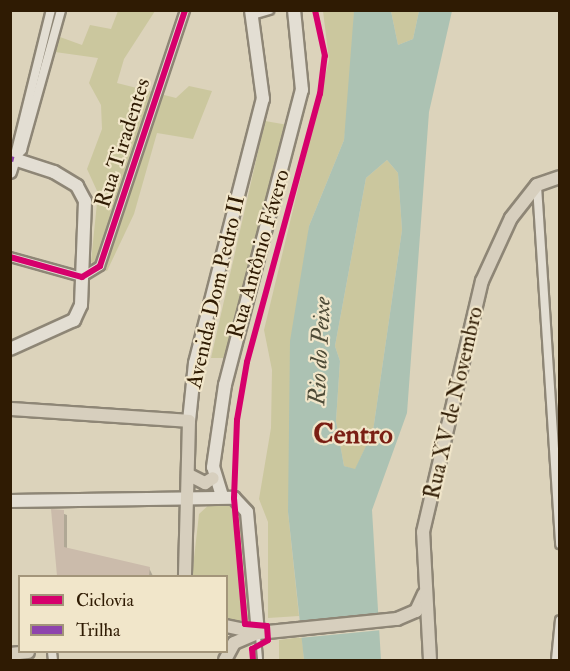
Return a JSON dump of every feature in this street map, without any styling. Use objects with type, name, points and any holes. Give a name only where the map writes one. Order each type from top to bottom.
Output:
[{"type":"main road","name":"Rua Antônio Fávero","points":[[213,477],[232,354],[302,90],[294,10]]},
{"type":"main road","name":"Avenida Dom Pedro II","points":[[185,575],[191,495],[189,421],[195,363],[263,99],[251,12]]},
{"type":"main road","points":[[10,172],[12,159],[77,186],[85,201],[82,277],[74,320],[10,349]]},
{"type":"main road","points":[[537,185],[560,177]]},
{"type":"main road","name":"Rua XV de Novembro","points":[[430,660],[423,532],[482,281],[499,237],[537,185]]},
{"type":"main road","points":[[10,409],[189,421]]},
{"type":"main road","points":[[191,476],[205,483],[213,477],[222,496]]},
{"type":"main road","points":[[10,501],[191,495],[234,498],[247,512],[258,633]]},
{"type":"main road","points":[[392,620],[416,611],[425,593]]},
{"type":"main road","points":[[225,660],[234,643],[258,633],[274,631],[392,620],[414,622],[428,639]]},
{"type":"main road","points":[[228,626],[258,633]]},
{"type":"street","points":[[12,159],[51,10]]},
{"type":"street","points":[[12,159],[22,150],[61,10]]},
{"type":"street","name":"Rua Tiradentes","points":[[82,277],[93,273],[105,257],[185,10]]},
{"type":"street","points":[[251,12],[269,10]]},
{"type":"street","points":[[537,185],[560,544]]},
{"type":"street","points":[[10,257],[82,277]]},
{"type":"street","points":[[556,660],[560,620]]},
{"type":"lane","points":[[258,633],[260,660]]},
{"type":"shaded area","points":[[118,11],[155,11],[124,59],[117,83],[176,98],[189,86],[212,91],[193,139],[157,133],[134,214],[107,271],[91,262],[98,193],[87,169],[102,129],[101,105],[89,83],[98,58],[55,52],[60,37],[82,45],[90,25],[111,29]]},
{"type":"shaded area","points":[[323,11],[354,11],[353,71],[344,140],[309,226],[288,512],[299,616],[268,618],[268,522],[259,499],[271,428],[272,370],[264,330],[329,60]]},
{"type":"shaded area","points":[[391,11],[419,11],[413,39],[398,45]]},
{"type":"shaded area","points":[[265,121],[288,125],[228,358],[211,358]]},
{"type":"shaded area","points":[[387,160],[398,173],[402,230],[373,431],[355,470],[344,466],[336,421],[340,361],[335,346],[366,178]]},
{"type":"shaded area","points":[[232,501],[238,510],[253,623],[228,620],[228,575],[192,575],[199,514],[212,502]]},
{"type":"shaded area","points":[[302,637],[304,660],[279,660],[279,640]]},
{"type":"water","name":"Rio do Peixe","points":[[354,11],[391,11],[398,45],[413,39],[419,11],[452,11],[429,112],[407,413],[372,510],[381,660],[304,660],[288,512],[290,341],[309,226],[344,140]],"holes":[[[387,160],[398,173],[402,230],[373,431],[355,469],[344,466],[336,421],[340,361],[335,346],[366,178]]]},
{"type":"pier","points":[[381,613],[382,630],[299,638],[297,621]]},
{"type":"building","points":[[51,509],[64,510],[64,547],[150,567],[149,575],[57,575]]},
{"type":"marked path","points":[[10,158],[14,159]]},
{"type":"cycle path","points":[[10,257],[82,277],[100,266],[185,10]]},
{"type":"cycle path","points":[[253,660],[252,649],[268,640],[267,626],[245,624],[234,498],[237,420],[247,362],[320,94],[325,56],[315,10]]},
{"type":"district","name":"Centro","points":[[353,435]]}]
